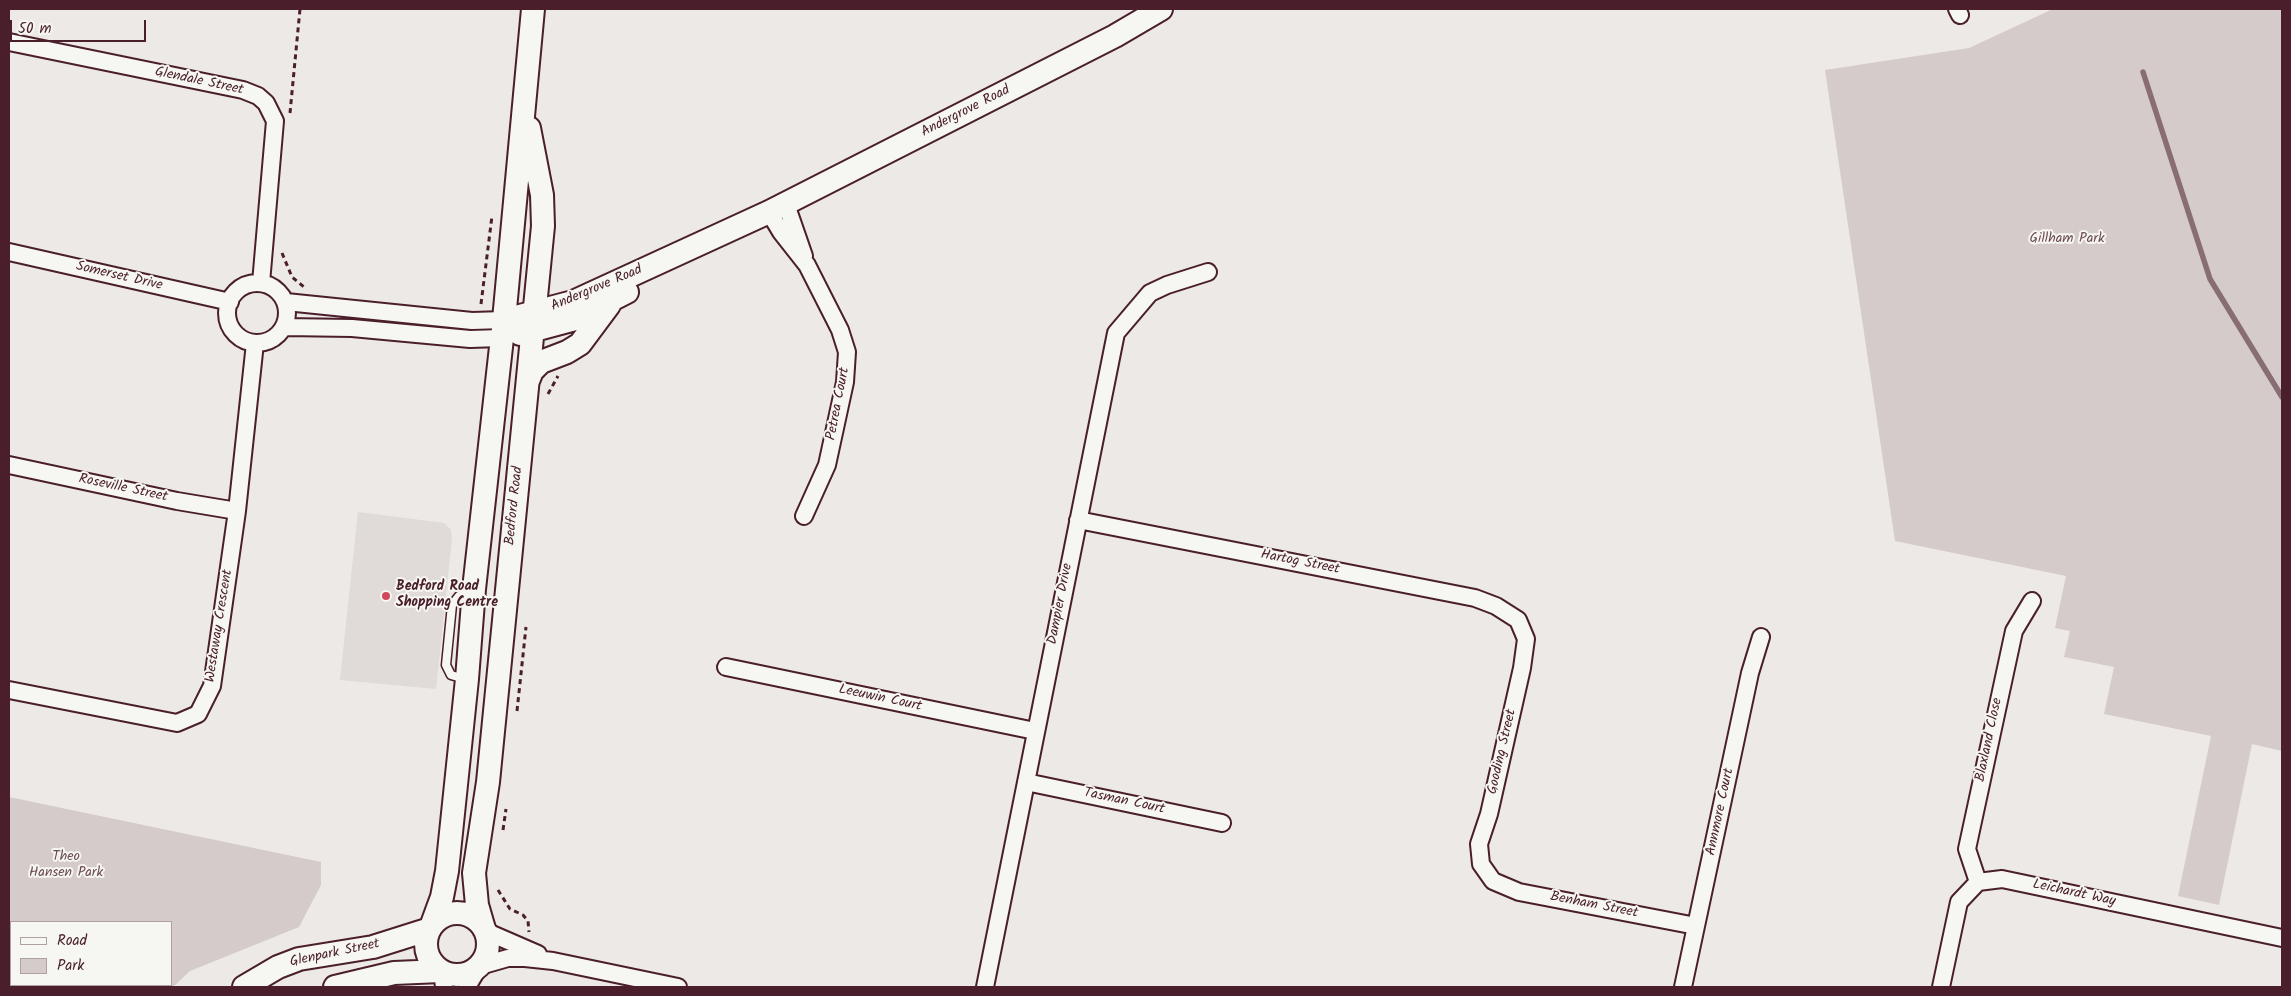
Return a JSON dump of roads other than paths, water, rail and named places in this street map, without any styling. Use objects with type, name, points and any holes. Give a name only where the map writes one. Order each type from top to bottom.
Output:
[{"type":"street","name":"Bedford Road","points":[[431,928],[442,897],[447,871],[467,679],[474,589],[502,329],[532,9]]},
{"type":"street","name":"Andergrove Road","points":[[534,322],[561,306],[777,208],[1115,36],[1161,9]]},
{"type":"street","name":"Glendale Street","points":[[9,42],[243,90],[258,96],[266,103],[275,121],[261,283]]},
{"type":"street","name":"Bedford Road","points":[[485,930],[477,906],[474,873],[486,796],[534,322],[543,207],[530,134],[526,82]]},
{"type":"street","name":"Andergrove Road","points":[[502,329],[534,322],[572,320],[689,262],[777,208]]},
{"type":"street","name":"Petrea Court","points":[[777,208],[795,225],[807,265],[840,330],[846,346],[847,364],[827,464],[804,516]]},
{"type":"street","name":"Somerset Drive","points":[[9,252],[230,302]]},
{"type":"street","name":"Dampier Drive","points":[[985,987],[1116,333],[1150,293],[1167,285],[1208,272]]},
{"type":"street","points":[[261,283],[276,289],[286,302],[287,319],[285,326],[272,339],[255,343],[238,336],[228,320],[230,302],[242,287],[261,283]]},
{"type":"street","points":[[528,384],[536,366],[547,358],[567,352],[580,344],[606,308],[621,295]]},
{"type":"street","points":[[286,302],[472,321],[502,329]]},
{"type":"street","points":[[285,326],[352,328],[478,340],[502,329]]},
{"type":"street","name":"Westaway Crescent","points":[[9,690],[177,723],[198,714],[212,686],[237,511],[255,343]]},
{"type":"street","name":"Roseville Street","points":[[9,465],[176,501],[237,511]]},
{"type":"street","name":"Hartog Street","points":[[1078,520],[1475,598],[1496,606],[1518,620]]},
{"type":"street","name":"Blaxland Close","points":[[1978,882],[1967,849],[2014,631],[2032,601]]},
{"type":"street","name":"Gooding Street","points":[[1493,881],[1481,864],[1479,844],[1489,814],[1522,668],[1526,639],[1518,620]]},
{"type":"street","name":"Annmore Court","points":[[1683,987],[1750,673],[1761,637]]},
{"type":"street","name":"Leeuwin Court","points":[[726,667],[1035,731]]},
{"type":"street","name":"Tasman Court","points":[[1026,782],[1222,823]]},
{"type":"street","name":"Leichardt Way","points":[[1978,882],[2002,879],[2282,938]]},
{"type":"street","name":"Benham Street","points":[[1493,881],[1519,892],[1696,926]]},
{"type":"street","points":[[1941,987],[1960,902],[1978,882]]},
{"type":"street","points":[[442,976],[427,952],[427,939],[431,928],[441,918],[459,913],[472,917],[485,930],[553,961]]},
{"type":"street","name":"Glenpark Street","points":[[244,987],[278,967],[300,959],[373,947],[431,928]]},
{"type":"street","points":[[467,987],[485,959],[488,949],[485,930]]},
{"type":"street","points":[[335,987],[394,973],[442,976],[465,975],[479,966],[511,958],[553,961],[678,987]]},
{"type":"waterway","points":[[2143,72],[2210,279],[2282,397]]},
{"type":"place","name":"Bedford Road Shopping Centre","points":[[386,596]]},
{"type":"park label","name":"Gillham Park","points":[[2067,240]]},
{"type":"park label","name":"Theo Hansen Park","points":[[66,866]]}]
